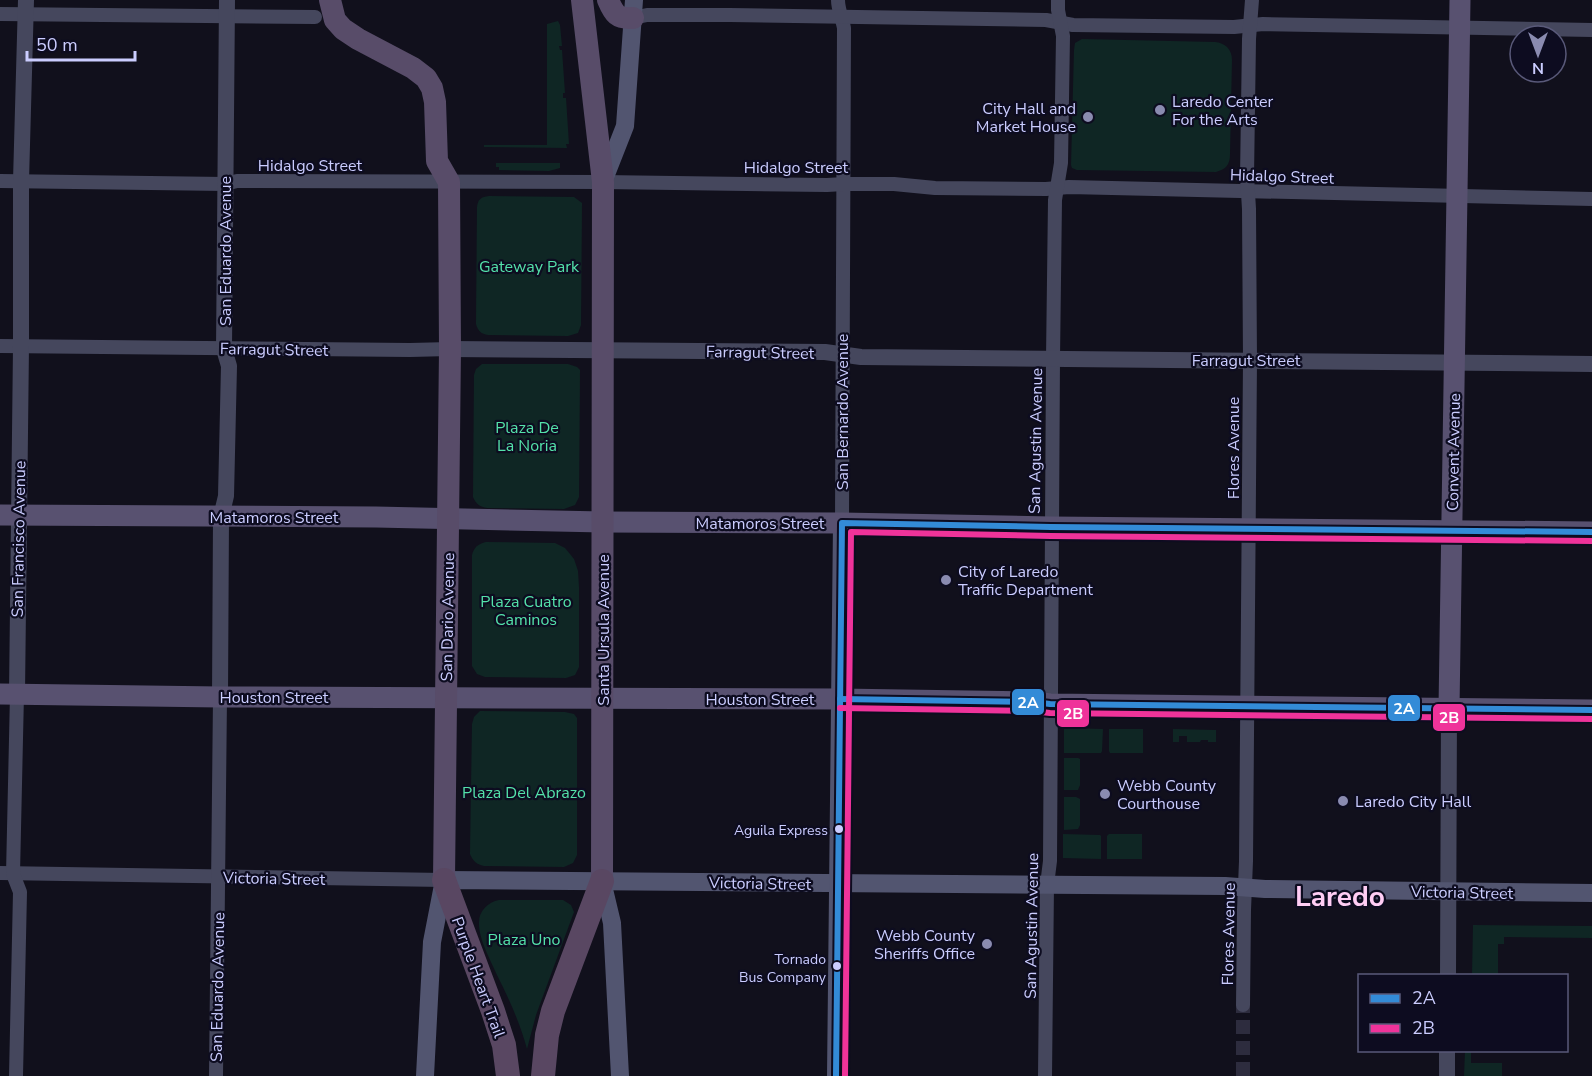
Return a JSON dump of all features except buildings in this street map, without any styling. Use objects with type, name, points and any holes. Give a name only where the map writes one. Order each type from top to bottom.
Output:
[{"type":"highway","points":[[572,0],[583,23]]},
{"type":"highway","points":[[583,23],[585,0]]},
{"type":"highway","points":[[608,0],[611,8],[622,19],[633,9]]},
{"type":"highway","name":"San Dario Avenue","points":[[322,8],[343,29],[413,68],[426,78],[432,88],[435,102],[437,161],[449,182],[450,350],[444,879]]},
{"type":"highway","name":"Santa Ursula Avenue","points":[[583,23],[603,183],[602,881]]},
{"type":"highway","name":"Purple Heart Trail","points":[[444,879],[493,1011],[504,1045],[508,1076]]},
{"type":"highway","points":[[543,1076],[547,1035],[553,1011],[602,881]]},
{"type":"main road","name":"Convent Avenue","points":[[1449,708],[1460,0]]},
{"type":"main road","name":"Santa Ursula Avenue","points":[[603,183],[625,126],[633,9]]},
{"type":"main road","name":"Matamoros Street","points":[[9,516],[448,518],[603,522],[1592,532]]},
{"type":"main road","name":"San Bernardo Avenue","points":[[836,1076],[842,523]]},
{"type":"main road","name":"Houston Street","points":[[8,694],[840,699],[1050,704],[1592,710]]},
{"type":"main road","name":"Victoria Street","points":[[444,879],[1592,893]]},
{"type":"main road","name":"San Dario Avenue","points":[[425,1076],[432,942],[444,879]]},
{"type":"main road","name":"Santa Ursula Avenue","points":[[602,881],[612,923],[620,1076]]},
{"type":"street","name":"San Bernardo Avenue","points":[[838,0],[844,28],[842,523]]},
{"type":"street","name":"San Agustin Avenue","points":[[1045,1076],[1047,885],[1050,861],[1055,200],[1061,162],[1063,36],[1058,0]]},
{"type":"street","name":"Flores Avenue","points":[[1243,1005],[1248,705],[1249,51],[1252,0]]},
{"type":"street","points":[[0,14],[26,7],[322,8]]},
{"type":"street","name":"San Francisco Avenue","points":[[16,1076],[20,892],[6,873],[9,516],[21,346],[21,181],[26,7]]},
{"type":"street","name":"San Eduardo Avenue","points":[[216,1076],[221,517],[226,496],[230,366],[224,349],[227,8]]},
{"type":"street","points":[[633,9],[646,15],[1046,20],[1096,26],[1234,27],[1251,24],[1592,30]]},
{"type":"street","name":"Hidalgo Street","points":[[0,181],[225,184],[237,181],[894,184],[935,188],[1080,188],[1592,198]]},
{"type":"street","name":"Farragut Street","points":[[0,346],[825,352],[861,357],[1592,364]]},
{"type":"street","name":"Convent Avenue","points":[[1448,974],[1449,708]]},
{"type":"street","name":"Victoria Street","points":[[6,873],[444,879]]},
{"type":"street","points":[[1447,1076],[1448,1052]]},
{"type":"green space","points":[[558,21],[562,46],[559,46],[562,50],[565,93],[563,93],[563,98],[566,98],[569,144],[566,144],[567,148],[484,147],[484,145],[547,145],[547,24]]},
{"type":"green space","points":[[1082,39],[1215,42],[1227,47],[1232,60],[1230,154],[1227,166],[1216,172],[1077,170],[1072,168],[1074,50],[1075,43]]},
{"type":"green space","points":[[496,163],[560,163],[560,168],[549,171],[499,170]]},
{"type":"green space","name":"Gateway Park","points":[[489,196],[574,197],[582,203],[581,325],[578,333],[568,336],[488,335],[479,330],[476,324],[477,207],[480,199]]},
{"type":"green space","name":"Plaza De La Noria","points":[[482,364],[568,364],[580,370],[579,497],[575,505],[564,509],[487,508],[475,502],[473,497],[474,375],[476,369]]},
{"type":"green space","name":"Plaza Cuatro Caminos","points":[[486,542],[555,543],[565,548],[574,559],[578,571],[579,587],[579,667],[575,675],[566,678],[485,677],[477,674],[472,666],[472,555],[477,546]]},
{"type":"green space","name":"Plaza Del Abrazo","points":[[480,711],[565,712],[574,714],[577,718],[577,855],[573,863],[564,867],[484,866],[472,859],[470,854],[472,724],[474,717]]},
{"type":"green space","points":[[1064,728],[1103,729],[1101,753],[1064,753]]},
{"type":"green space","points":[[1109,729],[1143,729],[1143,753],[1110,753]]},
{"type":"green space","points":[[1173,729],[1216,730],[1216,742],[1201,740],[1200,742],[1187,742],[1187,736],[1179,736],[1179,742],[1173,742]]},
{"type":"green space","points":[[1064,758],[1080,759],[1078,790],[1064,790]]},
{"type":"green space","points":[[1064,797],[1080,799],[1078,829],[1064,830]]},
{"type":"green space","points":[[1063,834],[1100,835],[1101,859],[1063,858]]},
{"type":"green space","points":[[1109,834],[1142,834],[1142,859],[1107,859],[1107,836]]},
{"type":"green space","name":"Plaza Uno","points":[[499,900],[563,900],[571,905],[574,912],[536,1015],[527,1049],[514,1011],[485,949],[479,928],[482,911],[491,903]]},
{"type":"green space","points":[[1473,925],[1592,926],[1592,938],[1504,937],[1504,944],[1498,944],[1498,974],[1472,974]]},
{"type":"green space","points":[[1465,1052],[1471,1052],[1471,1063],[1502,1063],[1502,1076],[1464,1076]]},
{"type":"tunnel","points":[[1243,1005],[1243,1076]]},
{"type":"transit line","name":"2A","points":[[836,1076],[842,523],[1592,532]]},
{"type":"transit line","name":"2B","points":[[845,1076],[851,532],[1592,541]]},
{"type":"transit line","name":"2A","points":[[840,699],[1050,704],[1592,710]]},
{"type":"transit line","name":"2B","points":[[840,708],[1050,713],[1592,719]]},
{"type":"place","name":"Laredo Center For the Arts","points":[[1160,110]]},
{"type":"place","name":"City Hall and Market House","points":[[1088,117]]},
{"type":"place","name":"City of Laredo Traffic Department","points":[[946,580]]},
{"type":"place","name":"Webb County Courthouse","points":[[1105,794]]},
{"type":"place","name":"Laredo City Hall","points":[[1343,801]]},
{"type":"place","name":"Aguila Express","points":[[839,829]]},
{"type":"place","name":"Webb County Sheriffs Office","points":[[987,944]]},
{"type":"place","name":"Tornado Bus Company","points":[[837,966]]},
{"type":"district","name":"Laredo","points":[[1340,896]]}]
